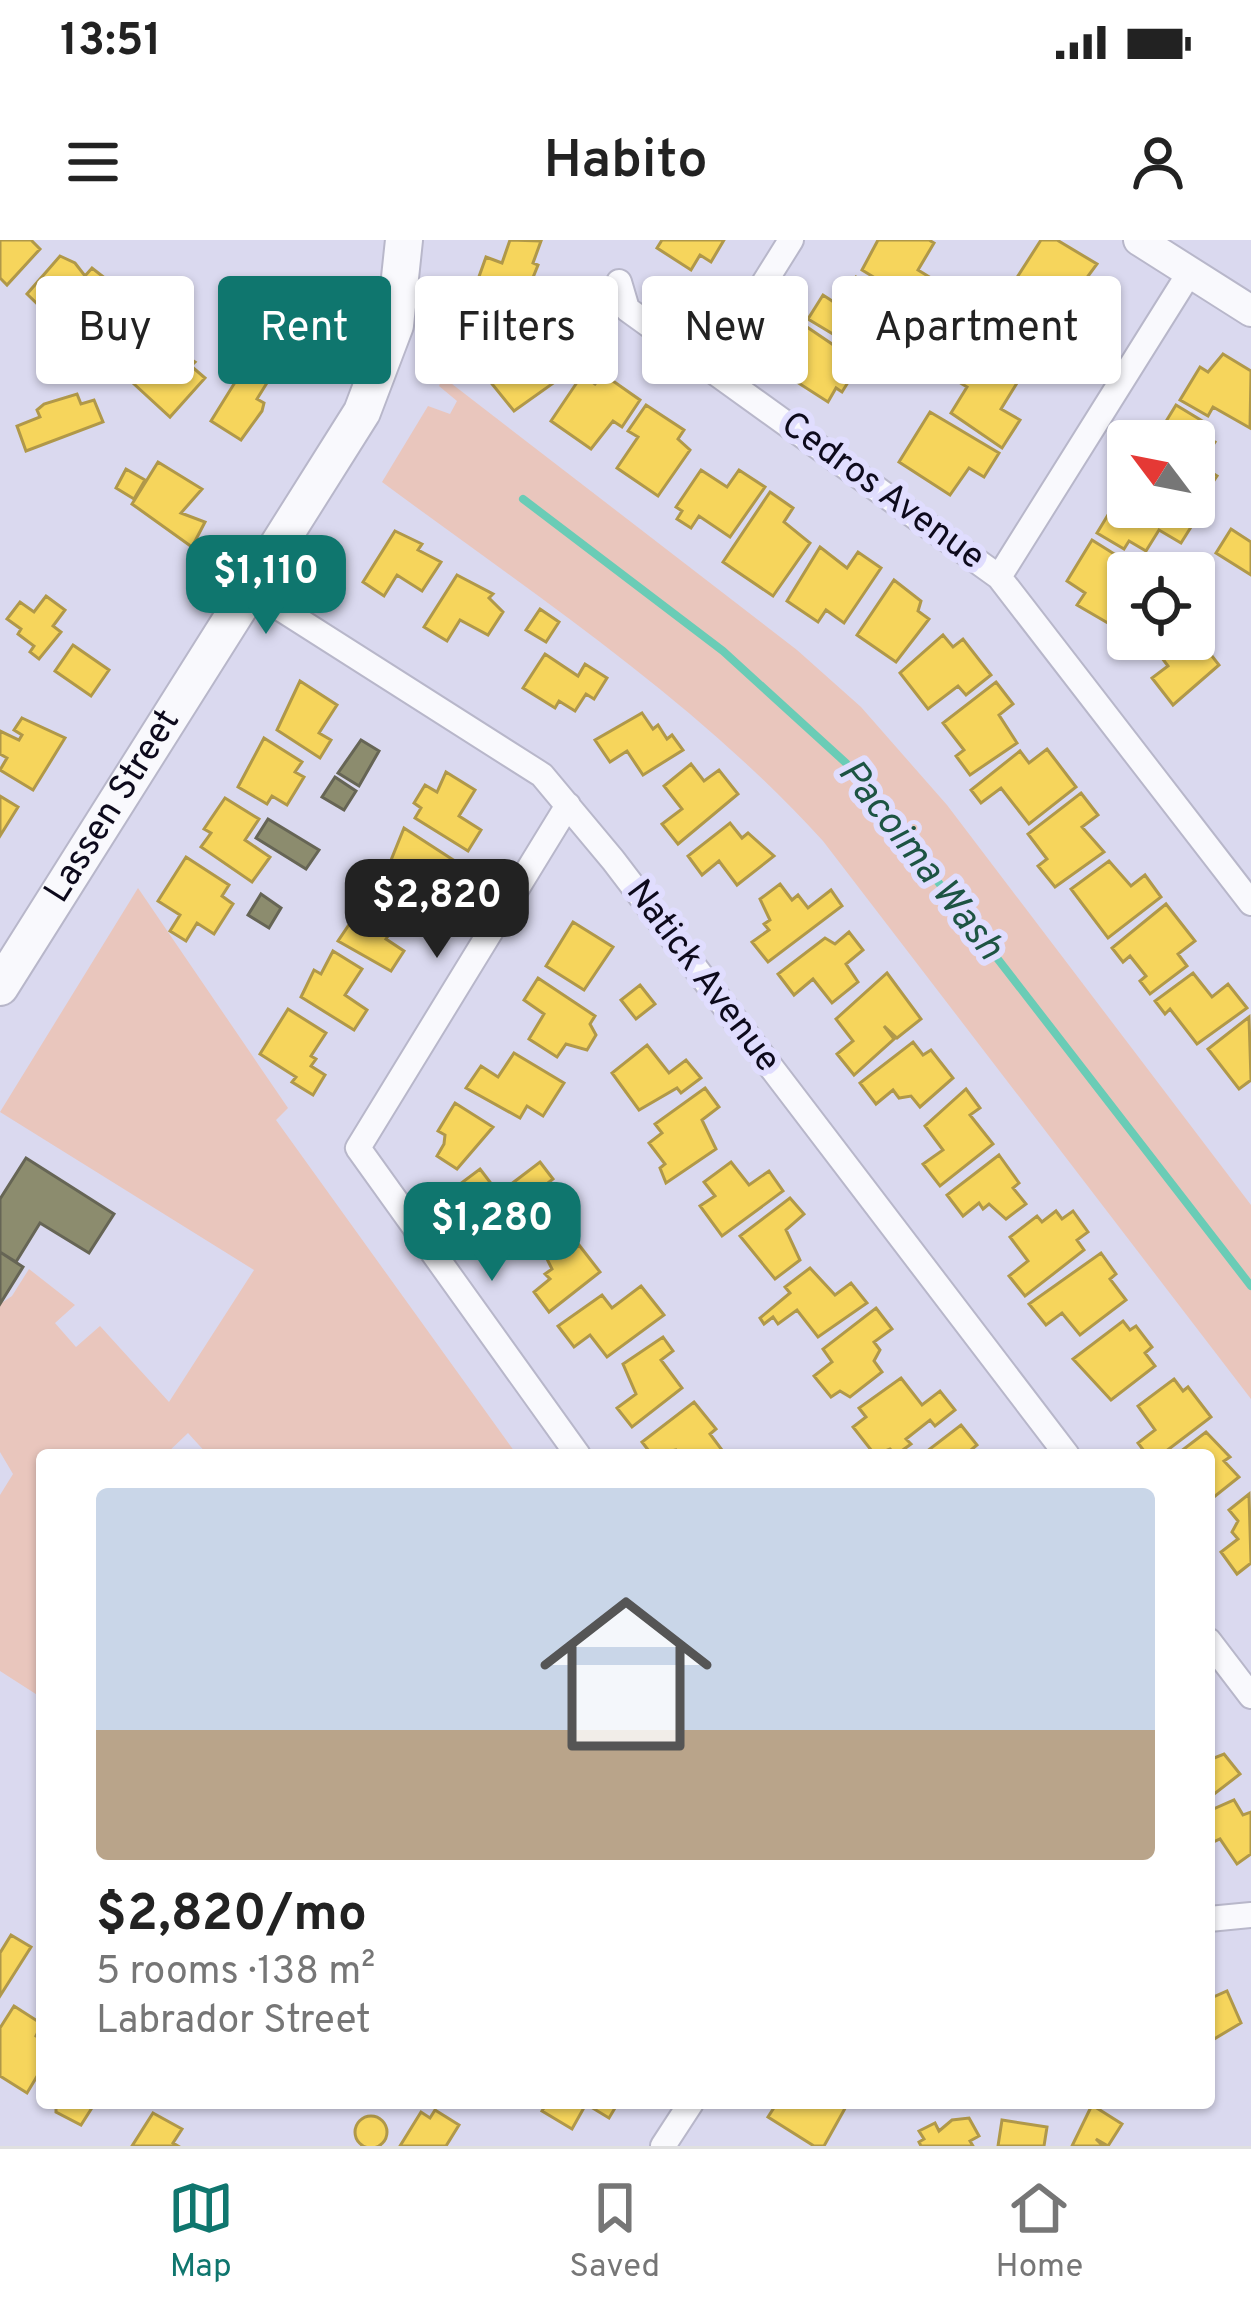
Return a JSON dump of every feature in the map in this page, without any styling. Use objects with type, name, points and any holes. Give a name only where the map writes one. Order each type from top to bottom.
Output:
[{"type":"main road","name":"Lassen Street","points":[[0,987],[253,591],[370,395],[394,325],[404,240]]},
{"type":"street","points":[[768,276],[791,240]]},
{"type":"street","points":[[1139,240],[1251,311]]},
{"type":"street","points":[[999,577],[1190,272]]},
{"type":"street","name":"Cedros Avenue","points":[[620,283],[627,309],[642,320]]},
{"type":"street","name":"Cedros Avenue","points":[[733,384],[999,577],[1251,903]]},
{"type":"street","name":"Natick Avenue","points":[[253,591],[542,775],[1062,1449]]},
{"type":"street","points":[[568,805],[358,1148],[574,1449]]},
{"type":"street","points":[[1215,1649],[1251,1696]]},
{"type":"street","points":[[1215,1919],[1251,1916]]},
{"type":"street","points":[[663,2146],[687,2109]]},
{"type":"shaded area","points":[[452,384],[797,650],[861,707],[947,805],[1251,1205],[1251,1399],[823,841],[774,790],[667,695],[382,482],[428,406],[450,414],[457,401],[439,386]]},
{"type":"shaded area","points":[[138,888],[288,1108],[276,1120],[513,1449],[203,1449],[188,1433],[171,1449],[36,1449],[36,1694],[0,1671],[0,1495],[13,1474],[0,1452],[0,1304],[12,1296],[29,1269],[75,1305],[55,1323],[76,1347],[100,1326],[169,1402],[254,1270],[0,1112]]},
{"type":"building: Homes","points":[[0,240],[31,240],[40,249],[7,285],[0,278]]},
{"type":"building: Homes","points":[[510,240],[541,241],[534,276],[479,276],[486,257],[502,263]]},
{"type":"building: Homes","points":[[662,240],[724,240],[711,262],[700,255],[691,270],[657,248]]},
{"type":"building: Homes","points":[[878,240],[934,243],[918,270],[928,276],[872,276],[862,270]]},
{"type":"building: Homes","points":[[1041,240],[1057,240],[1097,264],[1088,276],[1018,276]]},
{"type":"building: Homes","points":[[60,256],[75,263],[85,276],[43,276]]},
{"type":"building: Homes","points":[[823,295],[832,301],[832,333],[808,319]]},
{"type":"building: Homes","points":[[808,328],[832,344],[832,384],[847,384],[842,392],[836,388],[828,402],[800,384],[808,384]]},
{"type":"building: Homes","points":[[1223,354],[1251,371],[1250,428],[1213,407],[1208,416],[1180,400],[1200,367],[1208,372]]},
{"type":"building: Homes","points":[[194,369],[205,378],[170,417],[134,384],[194,384]]},
{"type":"building: Homes","points":[[234,384],[266,384],[257,399],[264,403],[262,411],[241,440],[211,421]]},
{"type":"building: Homes","points":[[492,384],[552,384],[514,411]]},
{"type":"building: Homes","points":[[576,384],[617,384],[640,400],[622,427],[613,421],[591,449],[551,421]]},
{"type":"building: Homes","points":[[962,384],[1016,384],[1001,409],[1020,420],[1002,448],[951,413],[967,387]]},
{"type":"building: Homes","points":[[77,394],[81,404],[94,400],[103,422],[26,451],[17,426],[40,417],[37,410],[44,404]]},
{"type":"building: Homes","points":[[646,405],[684,430],[678,439],[690,450],[658,496],[617,468],[638,437],[628,431]]},
{"type":"building: Homes","points":[[1176,405],[1201,420],[1167,420]]},
{"type":"building: Homes","points":[[930,412],[999,453],[984,477],[969,468],[950,495],[899,462]]},
{"type":"building: Homes","points":[[158,462],[202,489],[181,513],[205,522],[192,547],[132,504]]},
{"type":"building: Homes","points":[[126,469],[145,480],[134,499],[116,488]]},
{"type":"building: Homes","points":[[701,470],[727,487],[739,470],[765,487],[730,537],[699,516],[691,528],[677,519],[682,511],[676,507]]},
{"type":"building: Homes","points":[[770,492],[793,508],[784,522],[810,543],[773,596],[723,562]]},
{"type":"building: Homes","points":[[1107,516],[1107,528],[1190,528],[1181,543],[1159,530],[1146,551],[1129,541],[1124,549],[1097,533]]},
{"type":"building: Homes","points":[[1231,529],[1251,542],[1251,575],[1216,553]]},
{"type":"building: Homes","points":[[395,531],[422,544],[418,550],[441,562],[422,591],[397,575],[384,596],[363,582]]},
{"type":"building: Homes","points":[[1092,540],[1111,552],[1107,552],[1107,622],[1077,605],[1085,593],[1067,581]]},
{"type":"building: Homes","points":[[820,547],[847,568],[858,552],[881,568],[844,623],[826,610],[818,622],[787,601]]},
{"type":"building: Homes","points":[[457,575],[493,594],[489,598],[503,612],[488,635],[460,620],[447,641],[424,627]]},
{"type":"building: Homes","points":[[894,580],[921,601],[918,611],[929,619],[896,662],[857,635]]},
{"type":"building: Homes","points":[[46,596],[65,610],[53,626],[61,632],[39,659],[30,652],[34,646],[18,634],[21,629],[7,619],[20,602],[34,612]]},
{"type":"building: Homes","points":[[540,609],[559,622],[546,642],[526,630]]},
{"type":"building: Homes","points":[[943,635],[953,647],[963,639],[991,675],[966,695],[958,686],[928,709],[900,673]]},
{"type":"building: Homes","points":[[73,645],[109,670],[91,696],[55,671]]},
{"type":"building: Homes","points":[[545,654],[578,676],[585,664],[607,678],[594,699],[586,694],[575,711],[559,701],[555,708],[523,688]]},
{"type":"building: Homes","points":[[1164,660],[1215,660],[1219,665],[1173,705],[1152,678],[1168,666]]},
{"type":"building: Homes","points":[[300,681],[337,705],[319,733],[331,740],[320,758],[277,730]]},
{"type":"building: Homes","points":[[996,682],[1013,704],[999,715],[1017,743],[970,775],[956,756],[964,750],[943,723]]},
{"type":"building: Homes","points":[[642,713],[653,729],[658,725],[683,750],[643,775],[627,751],[610,762],[595,740]]},
{"type":"building: Homes","points":[[22,718],[65,738],[33,790],[0,770],[7,758],[0,754],[0,731],[19,740],[22,735],[14,730]]},
{"type":"building: Homes","points":[[264,738],[302,762],[295,772],[304,777],[287,805],[272,796],[267,804],[238,787]]},
{"type":"building: Homes","points":[[1047,749],[1076,787],[1029,824],[1001,788],[981,803],[971,790],[1020,751],[1029,763]]},
{"type":"building: Homes","points":[[691,764],[704,781],[719,770],[738,794],[678,844],[662,824],[682,809],[664,786]]},
{"type":"building: Homes","points":[[446,772],[475,790],[459,816],[481,830],[468,851],[415,818],[421,808],[414,803],[425,785],[437,792]]},
{"type":"building: Homes","points":[[1081,793],[1098,815],[1082,827],[1104,852],[1055,887],[1038,866],[1047,859],[1028,834]]},
{"type":"building: Homes","points":[[0,796],[18,807],[0,836]]},
{"type":"building: Homes","points":[[225,798],[259,819],[245,840],[270,857],[252,882],[201,847],[211,833],[204,829]]},
{"type":"building: Homes","points":[[730,823],[742,838],[748,833],[774,856],[737,885],[719,861],[702,875],[688,856]]},
{"type":"building: Homes","points":[[404,828],[461,865],[447,887],[428,875],[423,883],[411,881],[403,894],[383,880]]},
{"type":"building: Homes","points":[[186,857],[229,885],[222,896],[233,904],[214,934],[197,923],[186,941],[170,931],[180,915],[158,901]]},
{"type":"building: Homes","points":[[1109,861],[1131,886],[1145,875],[1161,897],[1108,938],[1071,889]]},
{"type":"building: Homes","points":[[780,884],[792,900],[798,895],[808,908],[831,890],[842,906],[768,962],[752,942],[769,930],[764,924],[770,920],[760,899]]},
{"type":"building: Homes","points":[[369,895],[396,909],[386,939],[404,951],[391,971],[338,941]]},
{"type":"building: Homes","points":[[1166,904],[1195,941],[1178,954],[1187,966],[1150,994],[1140,981],[1146,976],[1130,956],[1123,962],[1112,948]]},
{"type":"building: Homes","points":[[573,922],[613,947],[584,990],[546,966]]},
{"type":"building: Homes","points":[[849,932],[863,950],[846,964],[858,982],[832,1003],[813,979],[794,995],[778,974],[825,938],[835,944]]},
{"type":"building: Homes","points":[[333,951],[362,969],[345,995],[367,1010],[354,1030],[301,997],[314,970],[321,974]]},
{"type":"building: Homes","points":[[887,973],[921,1019],[897,1038],[884,1026],[894,1039],[854,1075],[837,1054],[853,1041],[836,1019]]},
{"type":"building: Homes","points":[[1193,973],[1212,997],[1228,984],[1247,1008],[1197,1044],[1170,1009],[1165,1014],[1155,1001]]},
{"type":"building: Homes","points":[[538,978],[595,1016],[590,1024],[596,1035],[587,1050],[566,1044],[557,1057],[529,1039],[544,1014],[524,1000]]},
{"type":"building: Homes","points":[[640,985],[655,1004],[636,1019],[621,1000]]},
{"type":"building: Homes","points":[[288,1009],[326,1033],[311,1056],[316,1059],[311,1066],[325,1075],[313,1095],[292,1082],[296,1077],[260,1054]]},
{"type":"building: Homes","points":[[1249,1017],[1251,1080],[1239,1089],[1208,1049]]},
{"type":"building: Homes","points":[[913,1042],[923,1055],[931,1050],[953,1078],[920,1107],[911,1096],[899,1098],[893,1090],[876,1104],[860,1083]]},
{"type":"building: Homes","points":[[647,1045],[669,1073],[686,1060],[701,1078],[681,1093],[677,1088],[639,1110],[612,1073]]},
{"type":"building: Homes","points":[[514,1053],[564,1083],[543,1116],[527,1106],[520,1118],[466,1088],[481,1066],[498,1077]]},
{"type":"building: Homes","points":[[705,1088],[719,1107],[702,1120],[716,1149],[666,1183],[660,1168],[665,1164],[649,1143],[662,1133],[655,1124]]},
{"type":"building: Homes","points":[[966,1089],[980,1108],[970,1115],[993,1144],[940,1186],[923,1164],[943,1150],[925,1126]]},
{"type":"building: Homes","points":[[455,1103],[493,1127],[457,1169],[437,1156],[445,1135],[438,1131]]},
{"type":"building: Homes","points":[[999,1155],[1019,1183],[1013,1188],[1026,1204],[1006,1219],[989,1204],[983,1209],[979,1203],[963,1216],[947,1195]]},
{"type":"building: Homes","points":[[540,1162],[553,1179],[534,1194],[543,1205],[558,1194],[570,1216],[564,1221],[560,1216],[530,1240],[512,1217],[492,1232],[476,1211]]},
{"type":"building: Homes","points":[[731,1162],[749,1185],[769,1171],[783,1191],[722,1236],[700,1206],[715,1196],[704,1182]]},
{"type":"building: Homes","points":[[480,1169],[493,1186],[462,1211],[448,1193]]},
{"type":"building: Homes","points":[[790,1198],[804,1214],[786,1230],[800,1260],[775,1279],[740,1236]]},
{"type":"building: Homes","points":[[1056,1211],[1062,1219],[1073,1211],[1088,1232],[1077,1240],[1084,1250],[1025,1296],[1009,1276],[1028,1261],[1010,1237],[1037,1216],[1042,1222]]},
{"type":"building: Homes","points":[[561,1234],[573,1250],[579,1245],[600,1272],[549,1312],[534,1292],[550,1279],[545,1274],[552,1269],[542,1249]]},
{"type":"building: Homes","points":[[1101,1253],[1116,1274],[1110,1279],[1126,1300],[1080,1335],[1062,1313],[1046,1325],[1029,1304]]},
{"type":"building: Homes","points":[[810,1268],[835,1295],[851,1283],[867,1303],[818,1337],[797,1310],[778,1324],[773,1317],[764,1324],[760,1318],[790,1293],[785,1287]]},
{"type":"building: Homes","points":[[641,1286],[664,1315],[607,1357],[590,1335],[574,1347],[558,1326],[602,1295],[612,1308]]},
{"type":"building: Homes","points":[[876,1308],[892,1329],[874,1342],[880,1350],[874,1361],[882,1372],[850,1397],[840,1391],[831,1397],[814,1376],[832,1362],[823,1349]]},
{"type":"building: Homes","points":[[1123,1321],[1130,1330],[1136,1326],[1152,1347],[1145,1353],[1155,1366],[1111,1400],[1073,1359]]},
{"type":"building: Homes","points":[[663,1337],[673,1351],[661,1360],[682,1388],[632,1427],[617,1408],[636,1394],[623,1364]]},
{"type":"building: Homes","points":[[901,1378],[922,1405],[940,1391],[955,1410],[935,1426],[930,1420],[906,1439],[911,1444],[904,1449],[870,1449],[853,1427],[866,1417],[859,1408]]},
{"type":"building: Homes","points":[[1174,1379],[1183,1391],[1188,1387],[1211,1417],[1169,1449],[1142,1449],[1138,1443],[1155,1430],[1138,1406]]},
{"type":"building: Homes","points":[[694,1402],[716,1429],[710,1434],[721,1449],[647,1449],[642,1442]]},
{"type":"building: Homes","points":[[961,1425],[977,1445],[972,1449],[930,1449]]},
{"type":"building: Homes","points":[[1206,1432],[1230,1457],[1224,1461],[1239,1477],[1215,1496],[1215,1449],[1184,1449]]},
{"type":"building: Homes","points":[[1249,1494],[1251,1563],[1237,1574],[1221,1552],[1238,1539],[1232,1532],[1238,1521],[1229,1510]]},
{"type":"building: Homes","points":[[1224,1754],[1240,1774],[1215,1793],[1215,1758]]},
{"type":"building: Homes","points":[[1234,1800],[1243,1815],[1251,1812],[1251,1854],[1237,1864],[1220,1839],[1215,1841],[1215,1808]]},
{"type":"building: Homes","points":[[11,1935],[31,1947],[0,1996],[0,1953]]},
{"type":"building: Homes","points":[[1227,1991],[1241,2023],[1215,2038],[1215,1996]]},
{"type":"building: Homes","points":[[14,2006],[36,2020],[36,2078],[27,2093],[0,2076],[0,2028]]},
{"type":"building: Homes","points":[[56,2109],[91,2109],[81,2125]]},
{"type":"building: Homes","points":[[543,2109],[583,2109],[572,2129]]},
{"type":"building: Homes","points":[[594,2109],[614,2109],[609,2118]]},
{"type":"building: Homes","points":[[773,2109],[845,2109],[824,2146],[814,2146],[768,2117]]},
{"type":"building: Homes","points":[[1090,2109],[1122,2124],[1108,2146],[1096,2139],[1103,2146],[1072,2146]]},
{"type":"building: Homes","points":[[435,2110],[459,2125],[446,2146],[400,2146],[421,2112],[430,2118]]},
{"type":"building: Homes","points":[[153,2113],[182,2129],[173,2143],[178,2146],[132,2146]]},
{"type":"building: Homes","points":[[371,2116],[382,2121],[387,2132],[382,2143],[371,2148],[360,2143],[355,2132],[360,2121]]},
{"type":"building: Homes","points":[[969,2118],[979,2136],[970,2141],[973,2146],[921,2146],[924,2139],[919,2131],[935,2123],[939,2131],[952,2120]]},
{"type":"building: Homes","points":[[1002,2120],[1047,2127],[1044,2146],[998,2146]]},
{"type":"building: Industry","points":[[361,740],[379,751],[359,786],[338,773]]},
{"type":"building: Industry","points":[[335,777],[356,791],[344,810],[322,797]]},
{"type":"building: Industry","points":[[268,819],[319,850],[306,869],[256,838]]},
{"type":"building: Industry","points":[[261,894],[281,908],[269,928],[248,915]]},
{"type":"building: Industry","points":[[26,1158],[114,1214],[89,1253],[40,1223],[16,1262],[0,1252],[0,1199]]},
{"type":"building: Industry","points":[[0,1252],[23,1267],[0,1304]]},
{"type":"waterway","name":"Pacoima Wash","points":[[523,499],[723,651],[846,763],[1251,1286]]}]
